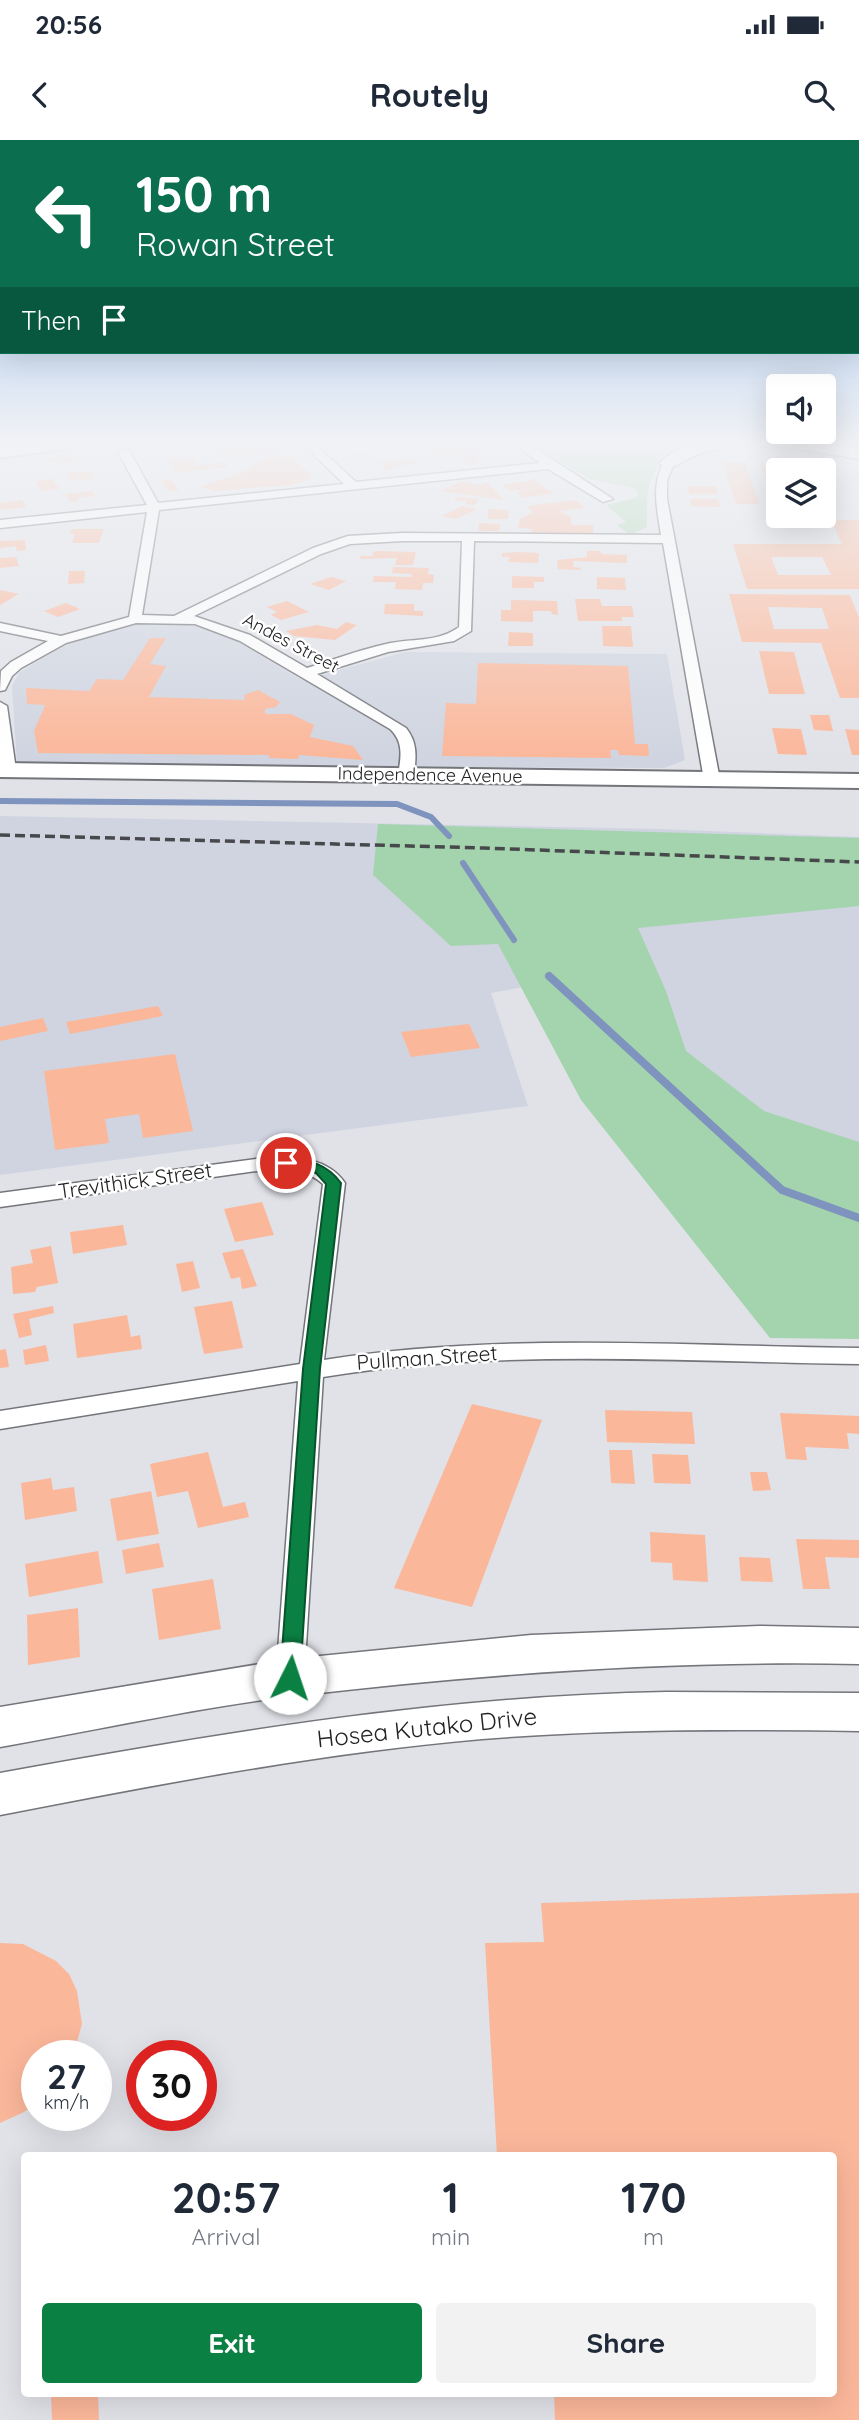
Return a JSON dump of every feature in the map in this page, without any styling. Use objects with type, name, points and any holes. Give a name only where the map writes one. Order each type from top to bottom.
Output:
[{"type":"main road","name":"Independence Avenue","points":[[4,770],[859,780]]},
{"type":"main road","points":[[0,1727],[290,1678],[531,1653],[760,1644],[859,1646]]},
{"type":"main road","name":"Hosea Kutako Drive","points":[[0,1794],[225,1752],[474,1722],[549,1715],[698,1709],[859,1712]]},
{"type":"street","points":[[135,619],[147,547]]},
{"type":"street","points":[[179,618],[326,547]]},
{"type":"street","points":[[307,673],[389,648],[460,634],[466,628],[468,547]]},
{"type":"street","points":[[670,547],[712,780]]},
{"type":"street","name":"Andes Street","points":[[0,687],[6,674],[16,665],[61,640],[135,619],[179,618],[217,626],[355,699],[407,735],[410,746],[406,775]]},
{"type":"street","points":[[0,626],[61,640]]},
{"type":"street","points":[[0,706],[4,770]]},
{"type":"street","name":"Trevithick Street","points":[[0,1200],[271,1163],[300,1164],[321,1170],[334,1183],[311,1369]]},
{"type":"street","name":"Pullman Street","points":[[0,1420],[394,1357],[467,1353],[859,1356]]},
{"type":"street","points":[[290,1678],[311,1369]]},
{"type":"shaded area","points":[[134,622],[180,623],[204,628],[238,642],[302,680],[405,652],[667,654],[685,760],[664,768],[17,765],[12,686],[19,673],[56,649]]},
{"type":"shaded area","points":[[0,816],[658,829],[859,837],[859,1211],[545,983],[491,993],[528,1106],[0,1175]]},
{"type":"green space","points":[[378,824],[859,838],[859,906],[638,928],[666,991],[686,1051],[764,1111],[859,1142],[859,1339],[770,1338],[581,1100],[498,944],[451,946],[373,875]]},
{"type":"building","points":[[734,547],[859,547],[859,589],[747,589]],"holes":[[[771,557],[822,557],[831,575],[778,575]]]},
{"type":"building","points":[[587,551],[627,555],[627,563],[574,561],[573,567],[581,568],[580,570],[558,569],[557,560],[587,557]]},
{"type":"building","points":[[373,552],[416,552],[413,565],[395,565],[397,558],[360,559],[361,556],[373,556]]},
{"type":"building","points":[[502,553],[539,553],[538,563],[508,562],[509,557],[502,557]]},
{"type":"building","points":[[16,557],[19,566],[0,568],[0,558]]},
{"type":"building","points":[[393,567],[429,568],[428,574],[434,575],[433,583],[423,583],[422,590],[395,589],[396,582],[373,582],[374,576],[411,577],[412,574],[392,573]]},
{"type":"building","points":[[69,571],[85,571],[84,583],[68,584]]},
{"type":"building","points":[[512,576],[544,577],[544,582],[534,582],[534,588],[512,588]]},
{"type":"building","points":[[331,577],[346,581],[329,590],[310,584]]},
{"type":"building","points":[[597,577],[625,578],[626,590],[597,589]]},
{"type":"building","points":[[0,590],[19,594],[0,605]]},
{"type":"building","points":[[729,594],[850,595],[859,618],[859,698],[840,698],[821,643],[742,642]],"holes":[[[768,607],[822,608],[829,629],[774,629]]]},
{"type":"building","points":[[575,599],[600,599],[602,606],[632,606],[634,617],[622,617],[622,621],[578,621]]},
{"type":"building","points":[[511,600],[557,601],[558,615],[552,614],[551,611],[533,611],[533,622],[501,621],[501,610],[511,610]]},
{"type":"building","points":[[287,601],[309,612],[281,620],[271,615],[277,612],[267,607]]},
{"type":"building","points":[[66,603],[80,609],[58,617],[44,611]]},
{"type":"building","points":[[385,604],[414,604],[414,611],[423,611],[423,616],[384,614]]},
{"type":"building","points":[[346,622],[357,625],[335,640],[294,636],[286,631],[317,625],[337,629]]},
{"type":"building","points":[[602,626],[631,626],[633,647],[603,646]]},
{"type":"building","points":[[509,632],[533,633],[533,646],[508,646]]},
{"type":"building","points":[[150,638],[166,638],[150,664],[166,666],[149,697],[245,700],[244,695],[258,690],[280,702],[276,707],[265,709],[265,714],[291,714],[314,725],[310,737],[353,746],[363,760],[299,755],[298,759],[269,758],[269,755],[38,753],[34,731],[45,705],[27,704],[26,688],[89,691],[97,679],[123,680]]},
{"type":"building","points":[[759,651],[794,652],[805,694],[769,694]]},
{"type":"building","points":[[478,663],[628,666],[635,744],[648,744],[649,756],[619,755],[618,750],[610,750],[611,758],[442,756],[446,703],[476,704]]},
{"type":"building","points":[[810,715],[829,715],[833,731],[814,730]]},
{"type":"building","points":[[772,728],[801,729],[807,755],[778,754]]},
{"type":"building","points":[[845,729],[859,730],[859,755],[852,755]]},
{"type":"building","points":[[158,1006],[163,1016],[70,1034],[66,1022]]},
{"type":"building","points":[[43,1018],[48,1031],[0,1041],[0,1027]]},
{"type":"building","points":[[469,1024],[480,1048],[411,1057],[401,1032]]},
{"type":"building","points":[[175,1054],[193,1131],[143,1138],[139,1114],[105,1119],[109,1143],[55,1150],[44,1071]]},
{"type":"building","points":[[262,1202],[274,1235],[235,1242],[224,1209]]},
{"type":"building","points":[[123,1225],[127,1245],[73,1254],[70,1232]]},
{"type":"building","points":[[51,1246],[58,1283],[37,1287],[35,1292],[13,1294],[11,1267],[33,1263],[30,1250]]},
{"type":"building","points":[[243,1249],[257,1286],[242,1289],[240,1277],[231,1279],[222,1253]]},
{"type":"building","points":[[193,1261],[200,1288],[182,1292],[176,1264]]},
{"type":"building","points":[[232,1301],[243,1348],[204,1354],[194,1307]]},
{"type":"building","points":[[53,1306],[54,1313],[29,1319],[32,1335],[19,1338],[13,1314]]},
{"type":"building","points":[[127,1315],[131,1337],[140,1335],[142,1349],[77,1358],[73,1324]]},
{"type":"building","points":[[46,1345],[49,1361],[25,1365],[23,1350]]},
{"type":"building","points":[[6,1349],[9,1367],[0,1368],[0,1350]]},
{"type":"building","points":[[472,1404],[542,1420],[472,1607],[394,1588]]},
{"type":"building","points":[[605,1410],[692,1412],[695,1444],[607,1442]]},
{"type":"building","points":[[780,1413],[859,1416],[859,1434],[847,1433],[849,1449],[805,1447],[807,1460],[786,1459]]},
{"type":"building","points":[[609,1450],[632,1450],[635,1484],[611,1483]]},
{"type":"building","points":[[208,1452],[223,1507],[245,1502],[249,1517],[198,1528],[188,1491],[157,1497],[150,1464]]},
{"type":"building","points":[[652,1454],[688,1455],[691,1484],[654,1483]]},
{"type":"building","points":[[750,1472],[767,1472],[771,1490],[753,1491]]},
{"type":"building","points":[[51,1478],[53,1490],[74,1487],[77,1511],[25,1520],[21,1483]]},
{"type":"building","points":[[151,1491],[159,1534],[117,1541],[110,1499]]},
{"type":"building","points":[[650,1532],[705,1535],[708,1582],[673,1580],[672,1563],[651,1562]]},
{"type":"building","points":[[796,1539],[859,1540],[859,1558],[825,1557],[830,1589],[803,1589]]},
{"type":"building","points":[[159,1543],[164,1567],[126,1574],[122,1550]]},
{"type":"building","points":[[98,1551],[103,1583],[29,1597],[25,1564]]},
{"type":"building","points":[[739,1557],[770,1558],[773,1582],[741,1581]]},
{"type":"building","points":[[213,1579],[221,1629],[159,1640],[152,1589]]},
{"type":"building","points":[[78,1608],[80,1657],[28,1665],[27,1615]]},
{"type":"building","points":[[859,1893],[859,2420],[555,2420],[554,2397],[837,2397],[837,2152],[497,2152],[485,1943],[544,1942],[541,1903]]},
{"type":"building","points":[[0,1943],[23,1944],[56,1961],[69,1974],[77,1991],[82,2024],[78,2040],[21,2040],[21,2113],[0,2123]]},
{"type":"building","points":[[51,2397],[98,2397],[99,2420],[52,2420]]},
{"type":"waterway","points":[[0,801],[397,804],[431,817],[449,836]]},
{"type":"waterway","points":[[463,863],[514,940]]},
{"type":"waterway","points":[[549,976],[782,1190],[859,1218]]},
{"type":"railway","points":[[0,835],[484,848],[859,862]]},
{"type":"route","points":[[286,1163],[321,1170],[334,1183],[311,1369],[290,1678]]}]
